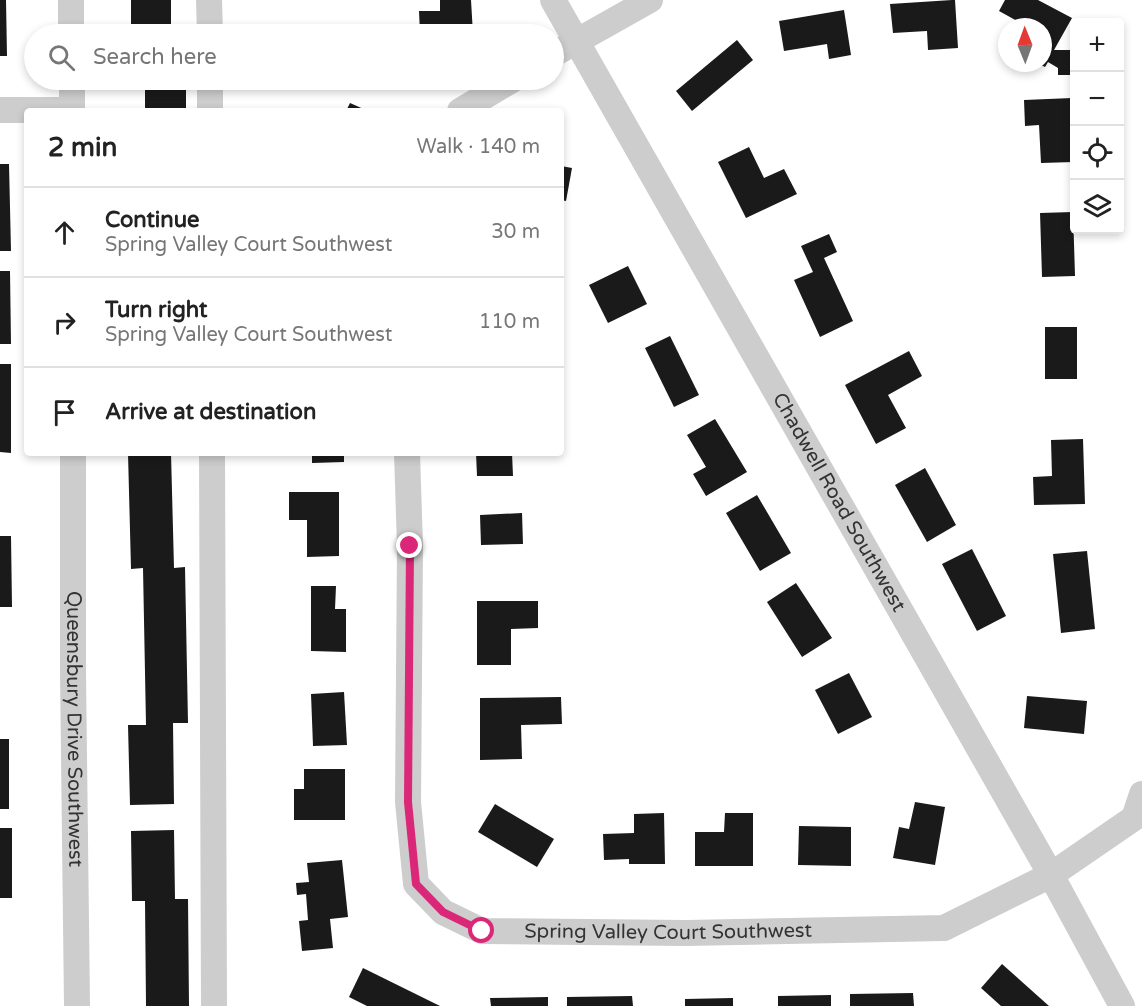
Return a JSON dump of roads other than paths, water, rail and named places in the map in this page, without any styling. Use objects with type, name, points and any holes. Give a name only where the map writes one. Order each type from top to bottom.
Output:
[{"type":"street","points":[[71,0],[71,24]]},
{"type":"street","points":[[209,0],[210,24]]},
{"type":"street","name":"Chadwell Road Southwest","points":[[553,0],[1051,876],[1122,1006]]},
{"type":"street","points":[[564,48],[650,0]]},
{"type":"street","points":[[72,90],[72,108]]},
{"type":"street","points":[[210,90],[210,108]]},
{"type":"street","points":[[465,108],[495,90]]},
{"type":"street","points":[[0,110],[24,110]]},
{"type":"street","name":"Queensbury Drive Southwest","points":[[73,456],[77,1006]]},
{"type":"street","points":[[212,456],[214,1006]]},
{"type":"street","name":"Spring Valley Court Southwest","points":[[407,456],[410,546],[408,802],[416,884],[443,912],[482,931],[686,933],[944,928],[1051,876],[1134,818],[1142,794]]}]
